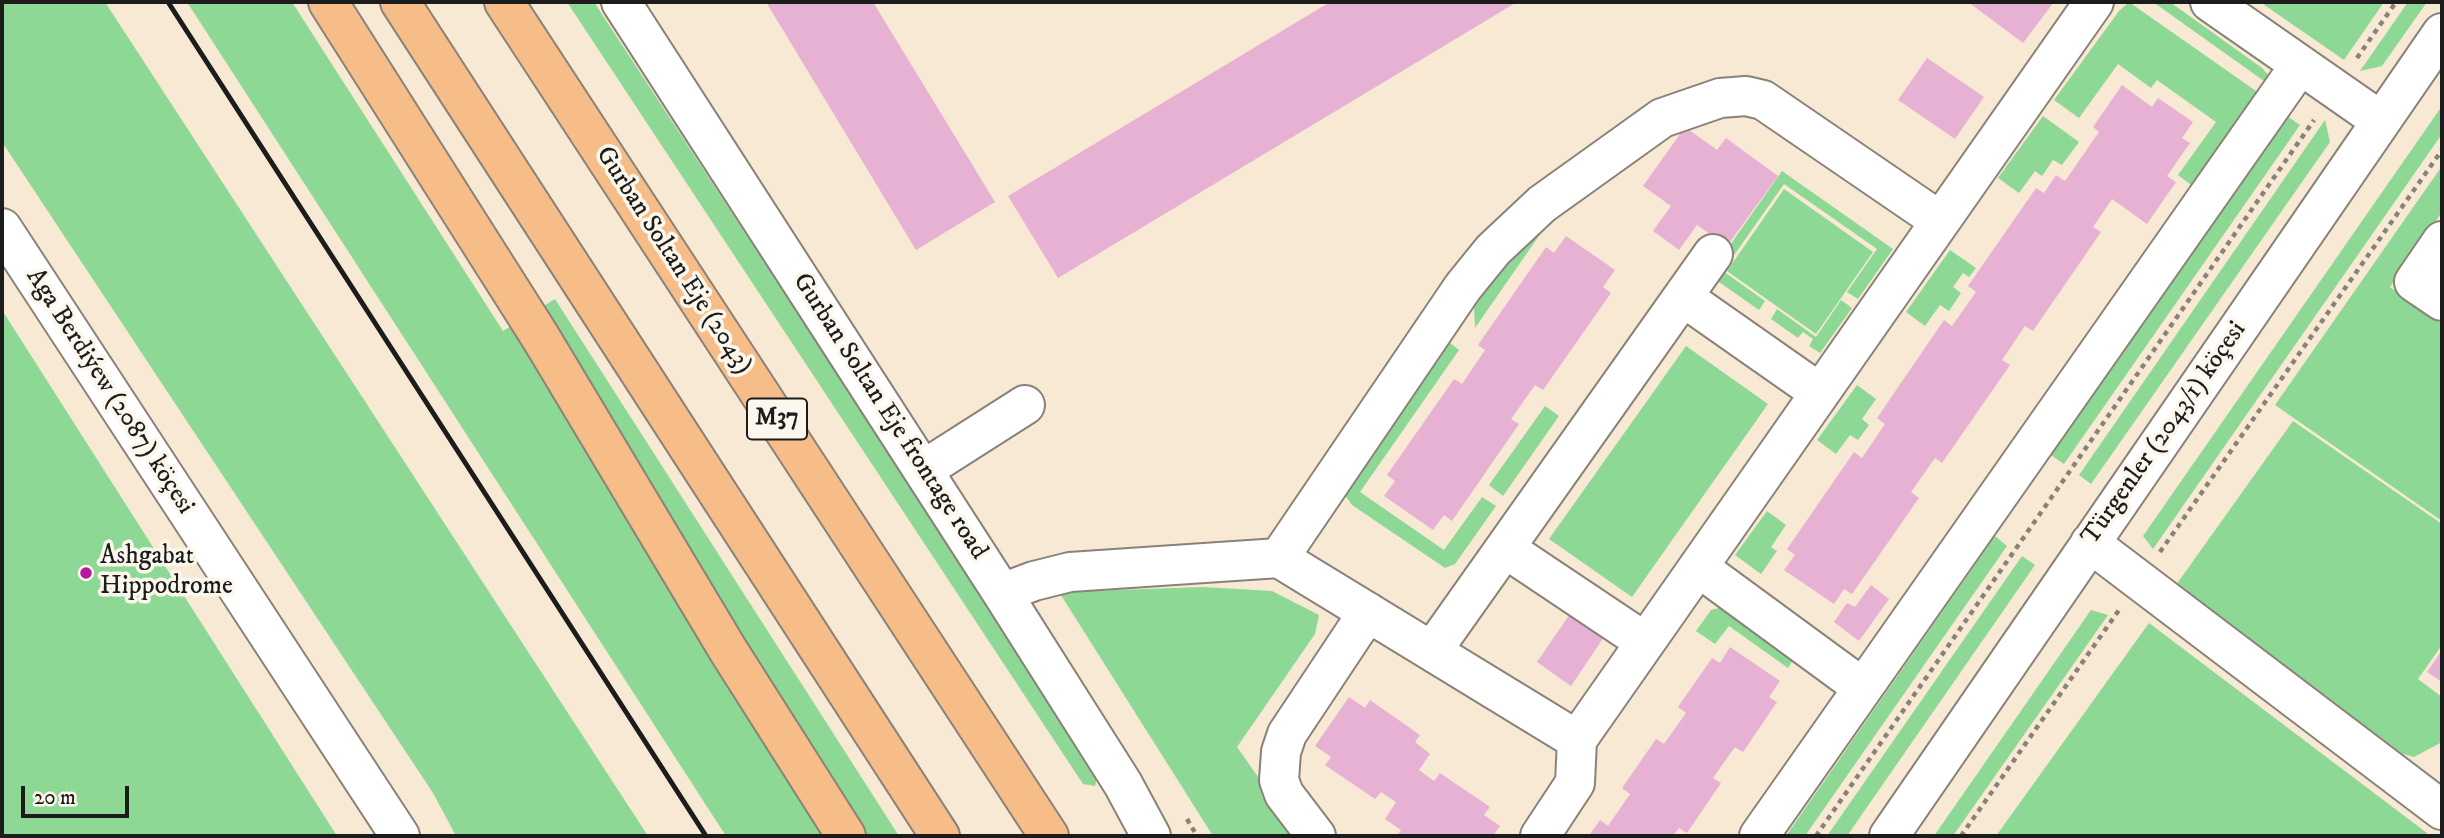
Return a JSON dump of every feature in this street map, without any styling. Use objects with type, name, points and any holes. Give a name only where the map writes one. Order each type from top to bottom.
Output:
[{"type":"highway","points":[[328,2],[541,338],[728,650],[846,836]]},
{"type":"highway","points":[[400,2],[940,836]]},
{"type":"highway","name":"Gurban Soltan Eje (2043)","points":[[504,2],[1049,836]]},
{"type":"highway","points":[[1020,792],[1058,836]]},
{"type":"street","name":"Gurban Soltan Eje frontage road","points":[[621,2],[1002,593],[1123,784],[1151,836]]},
{"type":"street","points":[[1540,836],[1575,783],[1577,740],[2094,2]]},
{"type":"street","points":[[2210,2],[2381,121]]},
{"type":"street","name":"Türgenler (2043/1) köçesi","points":[[1889,836],[2442,33]]},
{"type":"street","points":[[1759,836],[2300,65]]},
{"type":"street","points":[[1279,558],[1462,287],[1493,250],[1542,204],[1662,118],[1720,98],[1746,96],[1763,100],[1940,221]]},
{"type":"street","name":"Aga Berdiýew (2087) köçesi","points":[[2,228],[400,836]]},
{"type":"street","points":[[2442,241],[2414,282],[2442,301]]},
{"type":"street","points":[[1432,651],[1713,254]]},
{"type":"street","points":[[1683,297],[1820,393]]},
{"type":"street","points":[[923,470],[1025,405]]},
{"type":"street","points":[[2090,543],[2436,795]]},
{"type":"street","points":[[1506,548],[1645,642]]},
{"type":"street","points":[[1002,593],[1070,572],[1279,558],[1577,740]]},
{"type":"street","points":[[1698,568],[1863,688]]},
{"type":"street","points":[[1316,836],[1284,794],[1279,780],[1281,752],[1287,734],[1368,612]]},
{"type":"path","points":[[2350,67],[2396,2]]},
{"type":"path","points":[[1816,836],[2320,111]]},
{"type":"path","points":[[1961,836],[2442,150]]},
{"type":"green space","points":[[2,2],[105,2],[648,836],[456,836],[433,793],[2,142]]},
{"type":"green space","points":[[187,2],[292,2],[503,331],[555,299],[899,836],[726,836]]},
{"type":"green space","points":[[567,2],[594,2],[1098,774],[1095,786],[1083,784]]},
{"type":"green space","points":[[2129,2],[2266,98],[2199,191],[2178,175],[2216,122],[2157,80],[2151,88],[2118,64],[2079,118],[2054,100],[2119,11]]},
{"type":"green space","points":[[2153,2],[2170,2],[2262,68],[2270,77],[2271,86]]},
{"type":"green space","points":[[2260,2],[2384,2],[2344,60]]},
{"type":"green space","points":[[2408,2],[2427,2],[2382,66],[2360,71]]},
{"type":"green space","points":[[2442,106],[2442,134],[2153,549],[2143,536]]},
{"type":"green space","points":[[2043,116],[2079,142],[2062,165],[2053,160],[2042,176],[2035,171],[2019,193],[1998,178]]},
{"type":"green space","points":[[2287,116],[2300,125],[2064,464],[2051,455]]},
{"type":"green space","points":[[2325,120],[2330,142],[2091,484],[2079,475]]},
{"type":"green space","points":[[2442,166],[2442,212],[2390,287],[2442,324],[2442,521],[2275,405]]},
{"type":"green space","points":[[1782,171],[1893,249],[1858,299],[1847,292],[1877,249],[1784,184],[1723,271],[1765,301],[1759,310],[1709,275]]},
{"type":"green space","points":[[1784,189],[1873,252],[1816,334],[1727,271]]},
{"type":"green space","points":[[1552,217],[1475,328],[1474,307],[1485,282]]},
{"type":"green space","points":[[1950,250],[1976,268],[1969,277],[1963,273],[1953,287],[1961,293],[1949,311],[1940,305],[1925,326],[1906,312]]},
{"type":"green space","points":[[1841,300],[1852,308],[1820,353],[1809,346],[1813,339],[1803,332],[1798,338],[1771,319],[1777,309],[1816,337]]},
{"type":"green space","name":"Ashgabat Hippodrome","points":[[2,310],[337,836],[2,836]]},
{"type":"green space","points":[[1445,339],[1459,350],[1360,492],[1444,550],[1482,497],[1496,506],[1455,564],[1445,568],[1352,505],[1344,494]]},
{"type":"green space","points":[[1686,346],[1768,404],[1632,597],[1549,539]]},
{"type":"green space","points":[[1857,385],[1876,399],[1862,419],[1869,425],[1858,440],[1850,435],[1836,454],[1817,440]]},
{"type":"green space","points":[[1545,406],[1559,416],[1503,496],[1489,485]]},
{"type":"green space","points":[[2293,421],[2442,524],[2442,645],[2418,679],[2442,697],[2442,742],[2414,757],[2403,754],[2176,585]]},
{"type":"green space","points":[[1767,511],[1786,525],[1771,547],[1777,551],[1761,574],[1735,555]]},
{"type":"green space","points":[[1995,536],[2007,546],[1805,836],[1786,836]]},
{"type":"green space","points":[[2022,556],[2035,565],[1847,836],[1827,836]]},
{"type":"green space","points":[[1204,587],[1272,591],[1319,615],[1315,634],[1237,747],[1300,836],[1213,836],[1059,592]]},
{"type":"green space","points":[[1723,607],[1795,657],[1788,668],[1729,626],[1715,644],[1696,631],[1711,610]]},
{"type":"green space","points":[[2091,610],[2108,615],[1953,836],[1934,836]]},
{"type":"green space","points":[[2149,623],[2427,833],[2425,836],[1996,836]]},
{"type":"building","points":[[766,2],[873,2],[995,202],[916,250]]},
{"type":"building","points":[[1330,2],[1517,2],[1058,278],[1008,196]]},
{"type":"building","points":[[1968,2],[2054,2],[2023,43]]},
{"type":"building","points":[[1927,58],[1984,97],[1955,139],[1898,100]]},
{"type":"building","points":[[2122,85],[2152,107],[2158,98],[2193,122],[2182,138],[2190,143],[2167,176],[2176,182],[2147,224],[2112,199],[2093,227],[2101,232],[2033,331],[2025,326],[2002,360],[2010,365],[1942,463],[1935,458],[1911,492],[1919,498],[1852,594],[1844,589],[1834,604],[1784,570],[1795,555],[1787,549],[1854,452],[1862,458],[1885,424],[1877,418],[1944,320],[1952,326],[1976,292],[1968,286],[2036,188],[2044,193],[2056,175],[2065,181],[2099,132],[2093,127]]},
{"type":"building","points":[[1685,127],[1717,150],[1726,138],[1778,176],[1727,246],[1697,225],[1679,250],[1653,231],[1671,206],[1643,186]]},
{"type":"building","points":[[1566,236],[1615,270],[1603,287],[1611,293],[1543,390],[1535,385],[1511,419],[1519,424],[1452,521],[1444,515],[1433,530],[1384,496],[1395,481],[1387,475],[1454,379],[1462,384],[1485,350],[1478,345],[1546,247],[1554,253]]},
{"type":"building","points":[[1871,585],[1889,599],[1859,641],[1834,622],[1847,603],[1855,607]]},
{"type":"building","points":[[1570,614],[1604,637],[1571,686],[1537,662]]},
{"type":"building","points":[[1730,647],[1780,681],[1769,697],[1777,702],[1743,752],[1735,747],[1713,778],[1721,783],[1687,833],[1679,828],[1673,836],[1589,836],[1600,820],[1608,826],[1630,794],[1622,788],[1656,739],[1664,744],[1686,713],[1678,707],[1712,658],[1720,663]]},
{"type":"building","points":[[2442,650],[2442,682],[2427,672]]},
{"type":"building","points":[[1349,697],[1365,708],[1370,700],[1420,735],[1415,742],[1430,754],[1419,770],[1434,781],[1440,773],[1490,807],[1484,815],[1500,826],[1493,836],[1397,836],[1401,830],[1385,819],[1396,802],[1381,792],[1375,799],[1325,765],[1331,757],[1315,746]]},
{"type":"railway","points":[[168,2],[706,836]]},
{"type":"place","name":"Ashgabat Hippodrome","points":[[86,573]]}]
